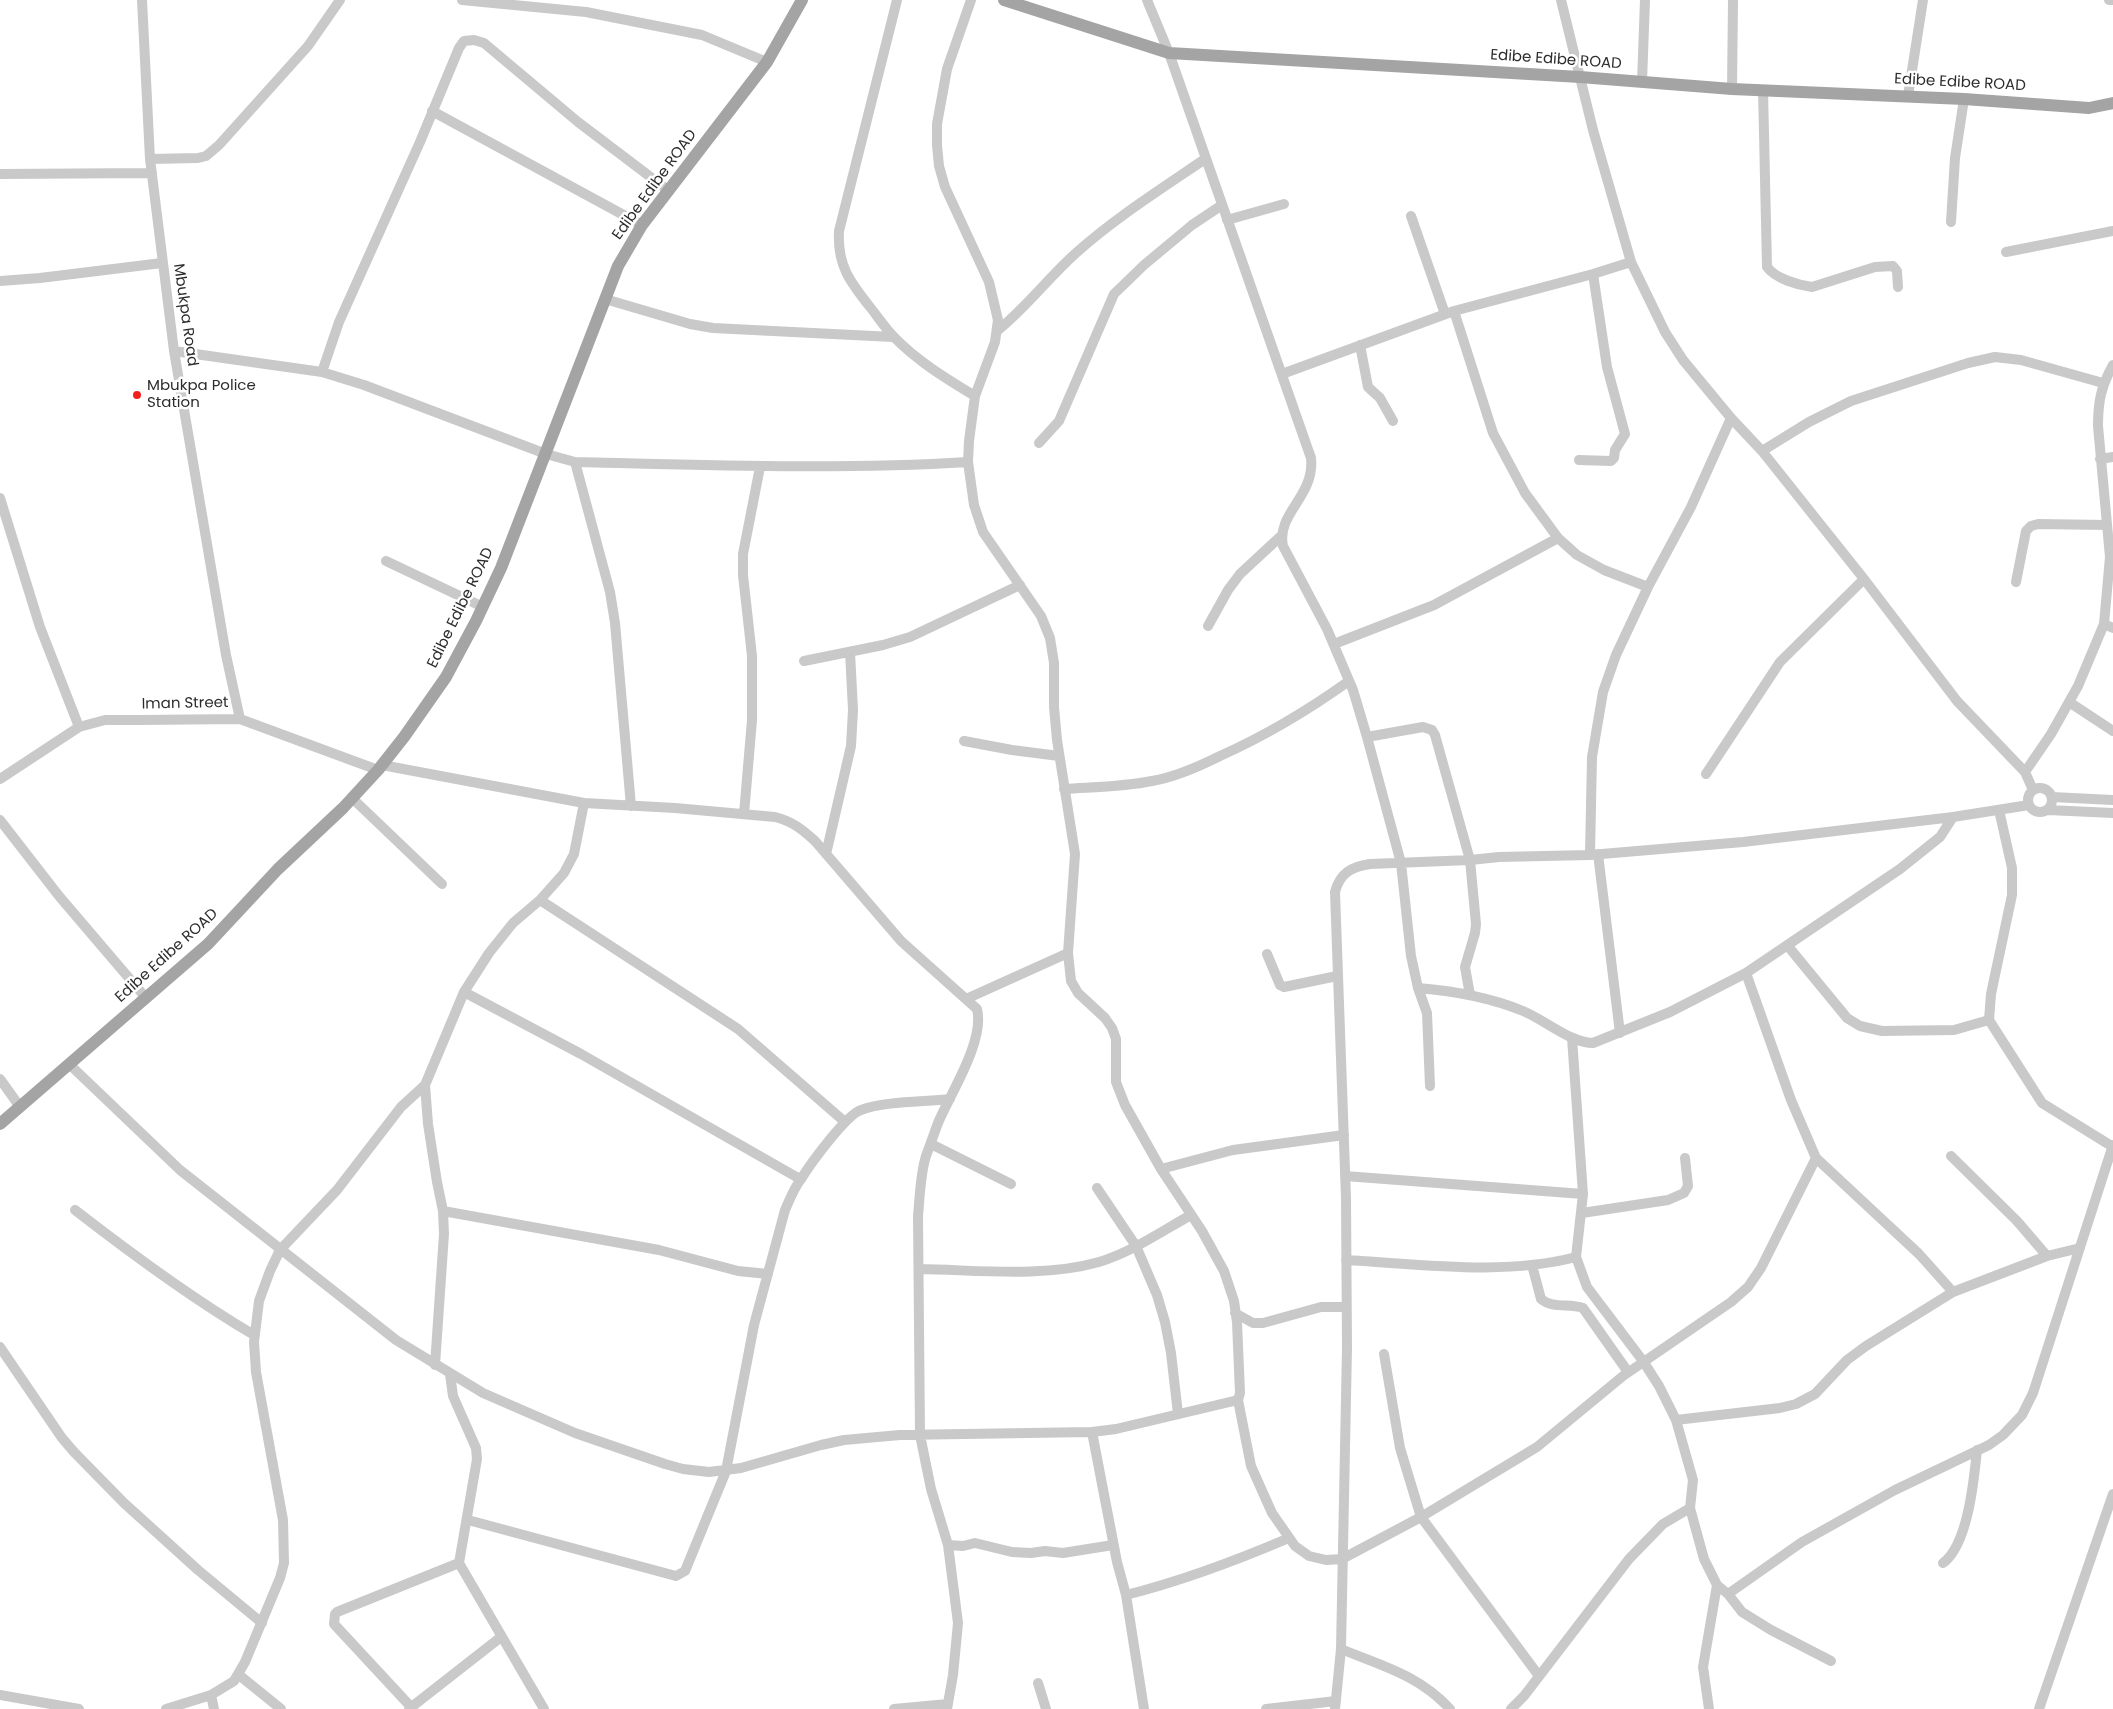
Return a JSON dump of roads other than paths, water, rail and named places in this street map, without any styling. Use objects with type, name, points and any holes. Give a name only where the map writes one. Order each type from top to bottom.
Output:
[{"type":"main road","name":"Edibe Edibe ROAD","points":[[0,1124],[208,944],[278,869],[352,798],[380,767],[446,677],[483,608],[501,568],[618,266],[642,225],[767,62],[802,0]]},
{"type":"main road","name":"Edibe Edibe ROAD","points":[[1004,0],[1169,53],[1580,77],[1732,89],[1908,96],[2089,108],[2113,103]]},
{"type":"street","name":"Mbukpa Road","points":[[142,0],[150,158],[162,263],[174,351],[226,655],[240,719]]},
{"type":"street","points":[[150,158],[198,158],[206,156],[308,46],[340,0]]},
{"type":"street","points":[[462,0],[586,12],[702,35],[767,62]]},
{"type":"street","points":[[897,0],[839,231],[838,242],[842,266],[850,281],[893,337],[942,376],[975,396]]},
{"type":"street","points":[[971,0],[947,69],[937,124],[939,166],[945,187],[994,296],[998,320],[997,331],[987,367],[975,396],[968,462],[974,505],[980,526],[997,555],[1020,585],[1046,626],[1050,638],[1054,663],[1054,707],[1059,756],[1076,854],[1068,969],[1078,993],[1105,1018],[1112,1028],[1116,1039],[1115,1074],[1118,1090],[1161,1169],[1224,1271],[1236,1313],[1240,1393],[1238,1400],[1251,1466],[1272,1514],[1289,1538],[1295,1546],[1309,1556],[1326,1560],[1342,1560],[1421,1517],[1537,1447],[1642,1361],[1722,1307],[1748,1287],[1761,1268],[1779,1234],[1816,1158]]},
{"type":"street","points":[[1147,0],[1169,53],[1311,458],[1312,470],[1306,489],[1285,522],[1281,536],[1283,546],[1334,644],[1349,681],[1367,737],[1401,862],[1411,956],[1418,988],[1427,1013],[1430,1086]]},
{"type":"street","points":[[1561,0],[1580,77],[1631,262],[1665,332],[1683,360],[1731,418],[1762,451],[1864,579],[1957,701],[2025,772],[2033,790]]},
{"type":"street","points":[[1642,82],[1645,0]]},
{"type":"street","points":[[1732,89],[1733,0]]},
{"type":"street","points":[[1908,96],[1924,0]]},
{"type":"street","points":[[322,372],[339,322],[459,48],[464,41],[474,40],[484,43],[578,122],[669,191]]},
{"type":"street","points":[[1763,90],[1767,267],[1771,272],[1779,276],[1801,285],[1812,286],[1875,267],[1893,266],[1897,270],[1898,287]]},
{"type":"street","points":[[1951,222],[1955,158],[1964,99]]},
{"type":"street","points":[[432,111],[642,225]]},
{"type":"street","points":[[997,331],[1011,320],[1060,267],[1090,240],[1206,159]]},
{"type":"street","points":[[0,174],[152,173]]},
{"type":"street","points":[[1227,220],[1284,204]]},
{"type":"street","points":[[1039,443],[1060,420],[1114,294],[1192,225],[1222,205]]},
{"type":"street","points":[[1411,216],[1449,312],[1493,433],[1525,493],[1558,538],[1578,555],[1604,570],[1648,587]]},
{"type":"street","points":[[2006,252],[2113,231]]},
{"type":"street","points":[[1282,374],[1449,312],[1593,274],[1631,262]]},
{"type":"street","points":[[0,281],[162,263]]},
{"type":"street","points":[[1579,460],[1611,461],[1614,458],[1614,450],[1625,434],[1607,367],[1593,274]]},
{"type":"street","points":[[605,299],[690,324],[713,328],[893,337]]},
{"type":"street","points":[[1360,345],[1368,387],[1380,398],[1393,421]]},
{"type":"street","points":[[174,351],[322,372],[364,385],[546,454],[575,462],[760,467],[904,466],[968,462]]},
{"type":"street","points":[[1762,451],[1809,422],[1850,401],[1968,363],[1995,357],[2009,357],[2103,383]]},
{"type":"street","points":[[2025,772],[2069,702],[2097,644],[2108,626],[2110,557],[2107,525],[2109,503],[2100,459],[2098,407],[2103,383],[2113,365]]},
{"type":"street","points":[[1620,1033],[1594,855],[1592,757],[1604,692],[1616,656],[1648,587],[1691,506],[1731,418]]},
{"type":"street","points":[[2100,459],[2113,458]]},
{"type":"street","points":[[575,462],[610,592],[614,616],[619,653],[631,806]]},
{"type":"street","points":[[744,814],[752,720],[752,656],[743,575],[743,554],[760,467]]},
{"type":"street","points":[[0,498],[40,628],[79,727]]},
{"type":"street","points":[[2016,582],[2026,531],[2031,526],[2038,524],[2107,525]]},
{"type":"street","points":[[0,537],[10,533]]},
{"type":"street","points":[[1208,626],[1228,590],[1240,574],[1281,536]]},
{"type":"street","points":[[1334,644],[1434,605],[1558,538]]},
{"type":"street","points":[[386,560],[483,608]]},
{"type":"street","points":[[1706,774],[1780,662],[1864,579]]},
{"type":"street","points":[[804,661],[910,637],[1020,585]]},
{"type":"street","points":[[826,854],[851,746],[853,710],[850,652]]},
{"type":"street","points":[[1064,789],[1152,781],[1185,772],[1241,747],[1303,714],[1349,681]]},
{"type":"street","points":[[2069,702],[2113,730]]},
{"type":"street","name":"Iman Street","points":[[0,779],[79,727],[105,720],[240,719],[380,767],[584,803],[775,817],[787,820],[808,835],[901,941],[977,1009],[978,1026],[959,1081],[938,1123],[926,1158],[918,1216],[920,1269],[920,1435],[931,1489],[948,1545],[958,1623],[954,1675],[947,1707]]},
{"type":"street","points":[[1367,737],[1423,727],[1432,730],[1435,735],[1470,860],[1476,924],[1464,967],[1470,995]]},
{"type":"street","points":[[964,741],[1059,756]]},
{"type":"street","points":[[2048,810],[2052,804],[2052,796],[2046,789],[2039,788],[2033,790],[2029,795],[2029,805],[2037,812],[2048,810],[2113,813]]},
{"type":"street","points":[[2052,796],[2113,800]]},
{"type":"street","points":[[352,798],[442,884]]},
{"type":"street","points":[[166,1709],[211,1695],[227,1686],[239,1675],[262,1623],[284,1563],[284,1520],[256,1372],[254,1335],[260,1301],[280,1250],[337,1190],[401,1107],[425,1085],[464,992],[513,923],[540,900],[564,873],[574,854],[584,803]]},
{"type":"street","points":[[1266,1709],[1335,1705],[1341,1649],[1346,1260],[1344,1135],[1335,892],[1342,874],[1355,867],[1370,864],[1499,857],[1594,855],[1743,842],[1953,817],[2029,805]]},
{"type":"street","points":[[1728,1594],[1802,1542],[1895,1490],[2004,1435],[2022,1415],[2032,1393],[2113,1146],[2042,1103],[1989,1020],[1994,980],[2012,895],[2011,862],[1999,810]]},
{"type":"street","points":[[1418,988],[1450,990],[1493,999],[1526,1012],[1572,1038],[1585,1043],[1593,1043],[1670,1012],[1746,973],[1900,869],[1940,838],[1953,817]]},
{"type":"street","points":[[0,820],[59,896],[146,998]]},
{"type":"street","points":[[540,900],[738,1029],[845,1122]]},
{"type":"street","points":[[1787,945],[1846,1018],[1860,1026],[1882,1031],[1954,1030],[1989,1020]]},
{"type":"street","points":[[966,999],[1068,953]]},
{"type":"street","points":[[1267,954],[1280,985],[1284,987],[1337,976]]},
{"type":"street","points":[[1746,973],[1791,1100],[1816,1158],[1919,1254],[1953,1292]]},
{"type":"street","points":[[464,992],[581,1054],[800,1179]]},
{"type":"street","points":[[1572,1038],[1583,1194],[1576,1256],[1593,1296],[1659,1386],[1676,1420],[1693,1480],[1690,1508],[1704,1559],[1717,1585],[1728,1594],[1742,1612],[1771,1630],[1831,1661]]},
{"type":"street","points":[[70,1064],[180,1170],[396,1340],[450,1374],[513,1408],[575,1433],[683,1469],[709,1472],[726,1471],[844,1440],[920,1435],[1092,1432],[1238,1400]]},
{"type":"street","points":[[0,1079],[20,1107]]},
{"type":"street","points":[[425,1085],[428,1124],[444,1211],[435,1365]]},
{"type":"street","points":[[468,1520],[676,1576],[685,1572],[726,1471],[754,1325],[785,1210],[800,1179],[850,1116],[860,1110],[875,1106],[950,1099]]},
{"type":"street","points":[[1161,1169],[1233,1150],[1344,1135]]},
{"type":"street","points":[[931,1144],[1011,1184]]},
{"type":"street","points":[[1951,1156],[2017,1221],[2047,1256]]},
{"type":"street","points":[[1582,1213],[1668,1200],[1684,1193],[1688,1186],[1684,1158]]},
{"type":"street","points":[[1345,1176],[1583,1194]]},
{"type":"street","points":[[1097,1188],[1136,1246],[1156,1295],[1165,1322],[1178,1414]]},
{"type":"street","points":[[75,1210],[134,1256],[212,1310],[254,1335]]},
{"type":"street","points":[[444,1211],[658,1250],[738,1271],[768,1274]]},
{"type":"street","points":[[920,1269],[1036,1271],[1101,1261],[1136,1246],[1191,1215]]},
{"type":"street","points":[[1676,1420],[1780,1408],[1796,1404],[1815,1394],[1847,1360],[1866,1346],[1953,1292],[2047,1256],[2080,1248]]},
{"type":"street","points":[[1346,1260],[1485,1267],[1532,1265],[1576,1256]]},
{"type":"street","points":[[1532,1265],[1541,1300],[1553,1305],[1574,1305],[1583,1308],[1628,1372]]},
{"type":"street","points":[[1236,1313],[1252,1323],[1263,1322],[1321,1307],[1346,1307]]},
{"type":"street","points":[[0,1347],[62,1438],[74,1452],[124,1503],[198,1570],[262,1623]]},
{"type":"street","points":[[1384,1354],[1400,1448],[1421,1517],[1539,1676]]},
{"type":"street","points":[[450,1374],[458,1410],[476,1448],[477,1459],[468,1520],[459,1563],[544,1709]]},
{"type":"street","points":[[1092,1432],[1113,1545],[1126,1595],[1144,1709]]},
{"type":"street","points":[[1943,1564],[1951,1558],[1956,1550],[1968,1510],[1977,1450]]},
{"type":"street","points":[[2039,1709],[2113,1494]]},
{"type":"street","points":[[1511,1709],[1524,1696],[1629,1559],[1663,1524],[1690,1508]]},
{"type":"street","points":[[1126,1595],[1176,1582],[1232,1562],[1289,1538]]},
{"type":"street","points":[[948,1545],[963,1546],[975,1543],[1012,1552],[1031,1553],[1045,1550],[1063,1553],[1113,1545]]},
{"type":"street","points":[[459,1563],[337,1612],[334,1624],[410,1708],[501,1637]]},
{"type":"street","points":[[1709,1709],[1703,1667],[1717,1585]]},
{"type":"street","points":[[1341,1649],[1420,1682],[1432,1690],[1450,1709]]},
{"type":"street","points":[[239,1675],[281,1709]]},
{"type":"street","points":[[1038,1683],[1046,1709]]},
{"type":"street","points":[[0,1695],[79,1709]]},
{"type":"street","points":[[211,1695],[214,1709]]},
{"type":"street","points":[[894,1709],[947,1707]]},
{"type":"place","name":"Mbukpa Police Station","points":[[137,395]]}]
